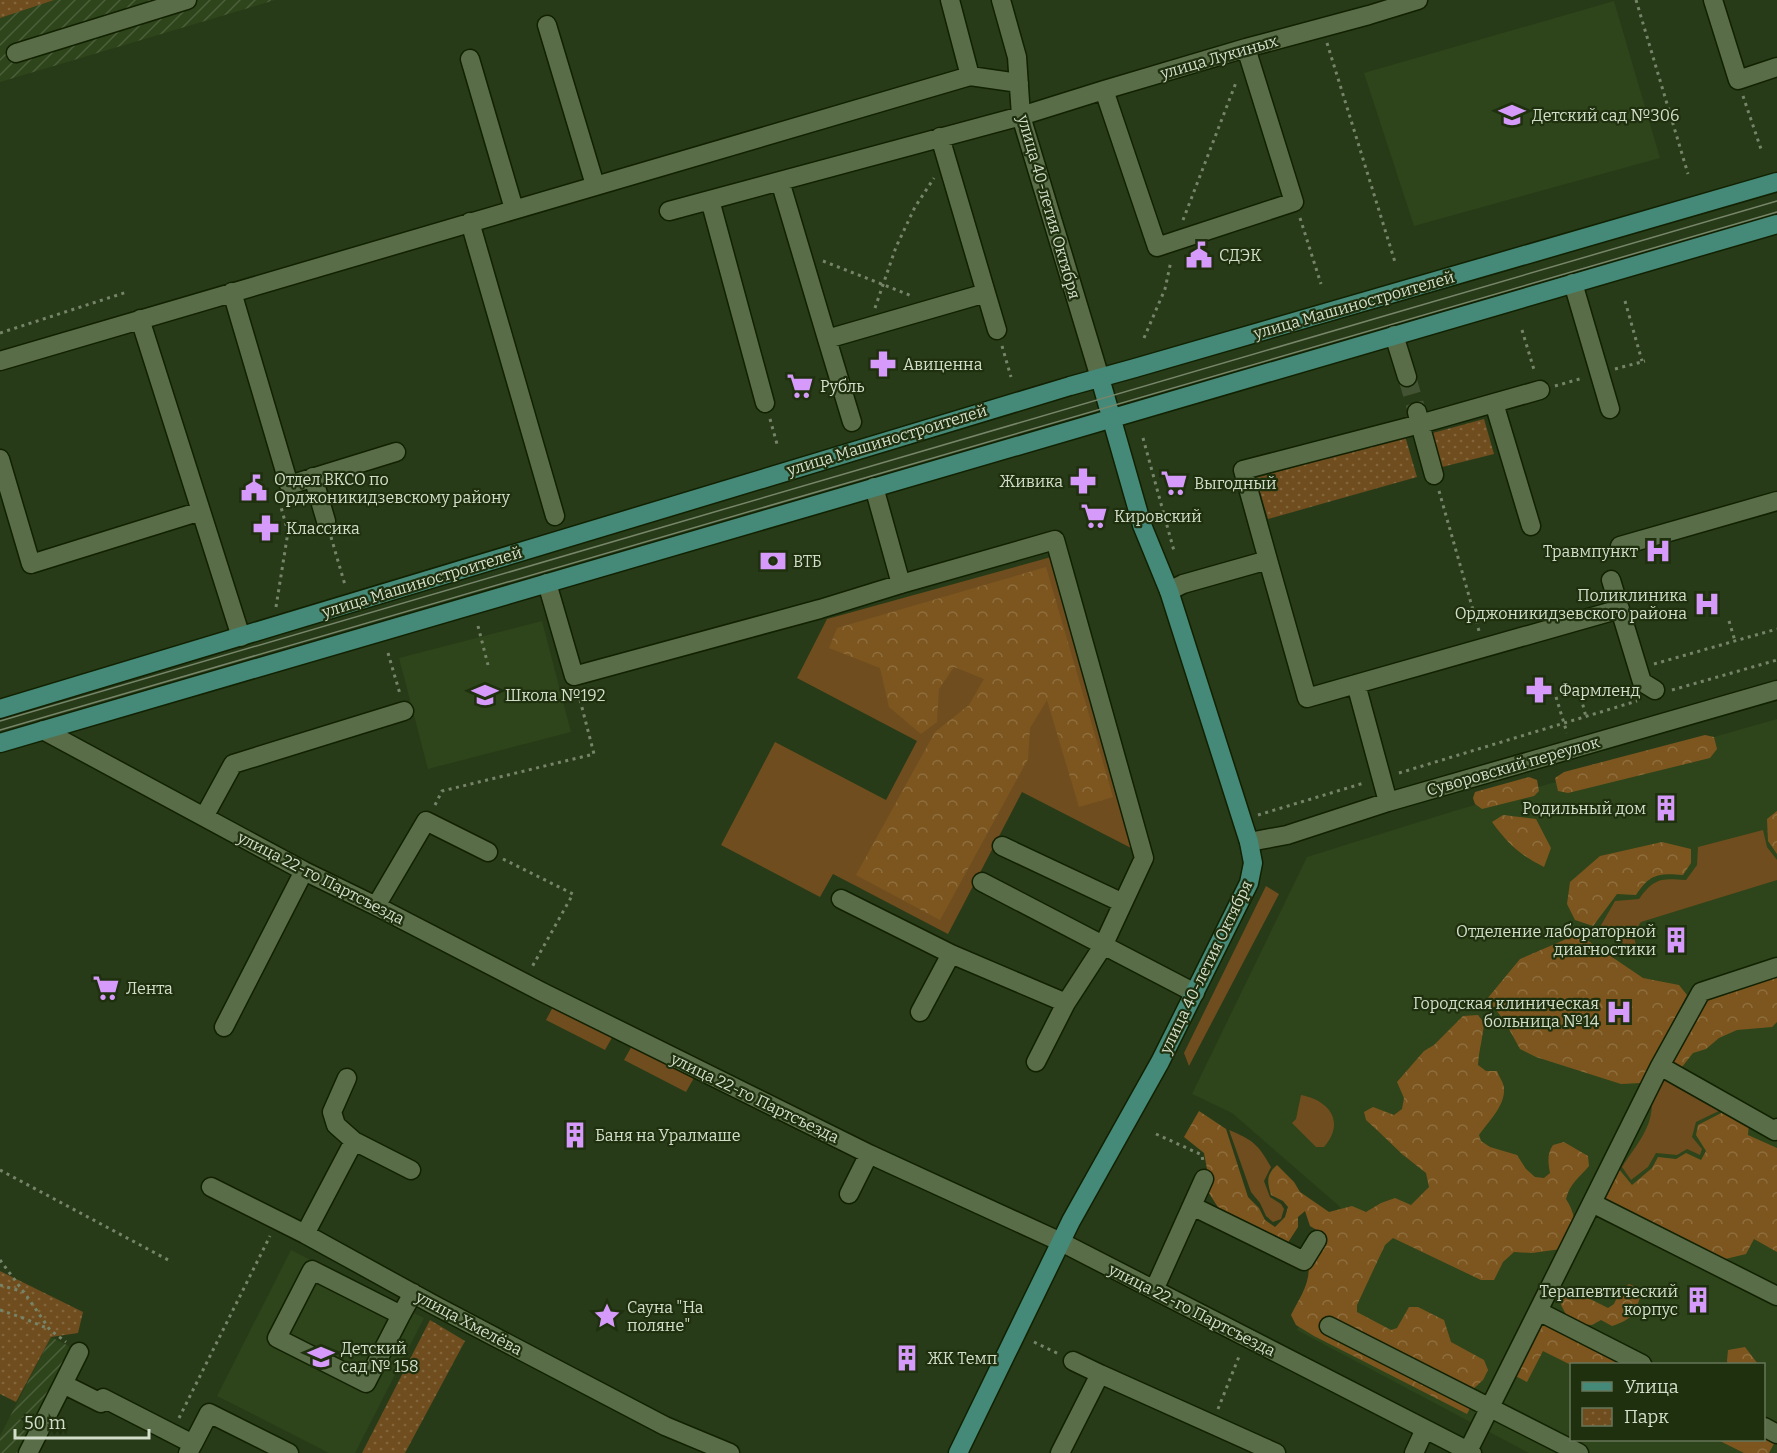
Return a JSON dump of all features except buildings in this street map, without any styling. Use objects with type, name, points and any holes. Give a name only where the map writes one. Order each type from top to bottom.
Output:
[{"type":"main road","name":"улица Машиностроителей","points":[[0,709],[1070,386],[1777,182]]},
{"type":"main road","points":[[0,743],[1777,224]]},
{"type":"main road","name":"улица 40-летия Октября","points":[[958,1453],[1061,1242],[1160,1062],[1195,993],[1249,883],[1253,863],[1249,842],[1169,591],[1142,525],[1100,378]]},
{"type":"street","points":[[16,53],[187,0]]},
{"type":"street","points":[[950,0],[970,76]]},
{"type":"street","name":"улица 40-летия Октября","points":[[1001,0],[1017,57],[1021,116],[1100,378]]},
{"type":"street","name":"улица Лукиных","points":[[669,211],[1021,116],[1104,90],[1246,51],[1322,28],[1366,8],[1418,0]]},
{"type":"street","points":[[1713,0],[1738,80],[1777,67]]},
{"type":"street","points":[[547,25],[594,186]]},
{"type":"street","points":[[1104,90],[1157,247],[1294,202],[1246,51]]},
{"type":"street","points":[[470,59],[514,209]]},
{"type":"street","points":[[0,361],[970,76],[1019,83]]},
{"type":"street","points":[[940,137],[997,330]]},
{"type":"street","points":[[780,181],[852,422]]},
{"type":"street","points":[[710,200],[765,403]]},
{"type":"street","points":[[470,222],[555,516]]},
{"type":"street","points":[[1573,283],[1610,409]]},
{"type":"street","points":[[232,292],[289,485],[396,452]]},
{"type":"street","points":[[827,339],[986,293]]},
{"type":"street","points":[[140,319],[241,637]]},
{"type":"street","points":[[1394,335],[1407,377]]},
{"type":"street","points":[[1540,390],[1494,403],[1418,418],[1243,470],[1307,698],[1620,609]]},
{"type":"street","points":[[1494,403],[1531,526]]},
{"type":"street","points":[[1418,418],[1434,475]]},
{"type":"street","points":[[0,459],[31,564],[201,511]]},
{"type":"street","points":[[313,477],[326,521]]},
{"type":"street","points":[[874,488],[901,584]]},
{"type":"street","points":[[1620,546],[1777,501]]},
{"type":"street","points":[[548,583],[574,676],[820,609],[1055,540],[1144,858],[1103,946],[1066,1003],[1036,1062]]},
{"type":"street","points":[[1169,591],[1183,584],[1268,560]]},
{"type":"street","points":[[1611,580],[1642,682],[1656,693]]},
{"type":"street","points":[[1356,684],[1388,802]]},
{"type":"street","name":"Суворовский переулок","points":[[1249,842],[1287,835],[1388,802],[1777,690]]},
{"type":"street","points":[[204,817],[233,764],[404,711]]},
{"type":"street","name":"улица 22-го Партсъезда","points":[[44,730],[304,871],[868,1154],[1061,1242],[1470,1452]]},
{"type":"street","points":[[375,906],[426,821],[488,852]]},
{"type":"street","points":[[1002,846],[1123,903]]},
{"type":"street","points":[[224,1027],[304,871]]},
{"type":"street","points":[[982,882],[1195,993]]},
{"type":"street","points":[[841,900],[951,954],[1066,1003]]},
{"type":"street","points":[[920,1012],[951,954]]},
{"type":"street","points":[[1470,1452],[1490,1407],[1660,1066],[1701,992],[1777,967]]},
{"type":"street","points":[[1660,1066],[1775,1131],[1777,1128]]},
{"type":"street","points":[[347,1078],[332,1112],[336,1125],[354,1141],[411,1170]]},
{"type":"street","points":[[305,1234],[354,1141]]},
{"type":"street","points":[[849,1194],[868,1154]]},
{"type":"street","points":[[1154,1290],[1204,1179]]},
{"type":"street","name":"улица Хмелёва","points":[[211,1187],[305,1234],[659,1424],[730,1453]]},
{"type":"street","points":[[1592,1203],[1777,1296]]},
{"type":"street","points":[[1192,1206],[1304,1261],[1317,1240]]},
{"type":"street","points":[[401,1315],[312,1270],[278,1338],[366,1383],[413,1293]]},
{"type":"street","points":[[1538,1311],[1638,1363]]},
{"type":"street","points":[[1329,1326],[1579,1453]]},
{"type":"street","points":[[28,1453],[79,1352]]},
{"type":"street","points":[[1073,1361],[1276,1453]]},
{"type":"street","points":[[1060,1453],[1100,1374]]},
{"type":"street","points":[[63,1384],[171,1432],[191,1448],[209,1413],[289,1453]]},
{"type":"street","points":[[1414,1453],[1425,1429]]},
{"type":"path","points":[[1636,0],[1688,174]]},
{"type":"path","points":[[1322,28],[1395,262]]},
{"type":"path","points":[[1144,338],[1165,289],[1175,241],[1246,51]]},
{"type":"path","points":[[1738,80],[1762,152]]},
{"type":"path","points":[[869,327],[896,247],[915,207],[947,160]]},
{"type":"path","points":[[1294,202],[1321,284]]},
{"type":"path","points":[[801,252],[939,307]]},
{"type":"path","points":[[0,333],[127,292]]},
{"type":"path","points":[[1625,301],[1642,361]]},
{"type":"path","points":[[997,330],[1011,377]]},
{"type":"path","points":[[1522,330],[1540,390]]},
{"type":"path","points":[[765,403],[777,444]]},
{"type":"path","points":[[1434,475],[1484,648]]},
{"type":"path","points":[[276,607],[288,532],[278,499],[289,485]]},
{"type":"path","points":[[326,521],[345,585]]},
{"type":"path","points":[[1730,621],[1735,641]]},
{"type":"path","points":[[478,626],[488,665]]},
{"type":"path","points":[[1656,693],[1648,666],[1777,629]]},
{"type":"path","points":[[388,653],[404,711]]},
{"type":"path","points":[[1253,816],[1586,717],[1656,693],[1777,660]]},
{"type":"path","points":[[426,821],[442,791],[594,754],[574,676]]},
{"type":"path","points":[[1579,690],[1586,717]]},
{"type":"path","points":[[1556,697],[1564,723]]},
{"type":"path","points":[[488,852],[573,894],[524,982]]},
{"type":"path","points":[[1156,1134],[1202,1155],[1204,1179]]},
{"type":"path","points":[[0,1170],[172,1262]]},
{"type":"path","points":[[171,1432],[272,1232]]},
{"type":"path","points":[[0,1260],[51,1330]]},
{"type":"path","points":[[0,1285],[24,1292]]},
{"type":"path","points":[[0,1310],[51,1330],[79,1352]]},
{"type":"path","points":[[1034,1342],[1073,1361]]},
{"type":"path","points":[[1212,1424],[1241,1352]]},
{"type":"shaded area","points":[[0,0],[275,0],[0,82]]},
{"type":"shaded area","name":"Детский сад №306","points":[[1614,1],[1660,158],[1414,226],[1364,73]]},
{"type":"shaded area","name":"Школа №192","points":[[542,621],[571,732],[428,769],[399,658]]},
{"type":"shaded area","name":"Городская клиническая больница №14","points":[[1777,719],[1777,1453],[1529,1453],[1297,1330],[1349,1224],[1339,1206],[1232,1113],[1192,1094],[1307,857],[1454,811]]},
{"type":"shaded area","name":"Детский сад № 158","points":[[291,1250],[424,1318],[355,1453],[329,1453],[217,1396]]},
{"type":"shaded area","points":[[51,1337],[86,1355],[36,1453],[0,1453],[0,1436]]},
{"type":"green space","points":[[0,0],[54,0],[0,18]]},
{"type":"green space","points":[[1484,419],[1494,454],[1438,468],[1429,434]]},
{"type":"green space","points":[[1405,436],[1417,477],[1268,519],[1256,478]]},
{"type":"green space","points":[[1051,557],[1133,849],[1022,792],[948,934],[833,874],[820,897],[721,845],[775,742],[886,800],[917,741],[797,678],[827,619]]},
{"type":"green space","points":[[1046,567],[1113,797],[1079,807],[1047,700],[1030,728],[1028,759],[940,920],[856,875],[935,732],[969,705],[984,679],[954,667],[939,689],[937,722],[921,734],[889,707],[880,668],[829,648],[837,628]]},
{"type":"green space","points":[[1705,735],[1714,737],[1717,749],[1710,758],[1568,793],[1558,791],[1555,778],[1564,772]]},
{"type":"green space","points":[[1529,777],[1537,780],[1539,791],[1534,796],[1482,809],[1475,804],[1473,798],[1475,792]]},
{"type":"green space","points":[[1777,811],[1777,854],[1768,841],[1767,819]]},
{"type":"green space","points":[[1503,815],[1536,819],[1551,848],[1544,867],[1521,853],[1498,830],[1492,822]]},
{"type":"green space","points":[[1763,830],[1767,847],[1777,860],[1777,880],[1641,922],[1633,934],[1639,955],[1600,927],[1615,901],[1639,899],[1649,887],[1659,881],[1686,880],[1697,865],[1698,847]]},
{"type":"green space","points":[[1662,842],[1691,849],[1691,863],[1683,875],[1655,876],[1636,895],[1617,894],[1593,926],[1575,920],[1567,904],[1570,882],[1600,856]]},
{"type":"green space","points":[[1266,886],[1279,894],[1189,1066],[1184,1053]]},
{"type":"green space","points":[[1578,934],[1643,978],[1679,985],[1687,995],[1641,1083],[1621,1084],[1536,1057],[1520,1049],[1504,1020],[1487,999],[1520,959]]},
{"type":"green space","points":[[1777,973],[1777,1022],[1772,1027],[1737,1030],[1719,1038],[1706,1049],[1693,1053],[1682,1067],[1674,1066],[1670,1060],[1708,995]]},
{"type":"green space","points":[[555,1003],[614,1034],[605,1050],[546,1020]]},
{"type":"green space","points":[[1478,1015],[1484,1023],[1478,1065],[1486,1071],[1497,1071],[1504,1089],[1499,1108],[1479,1135],[1481,1141],[1490,1147],[1517,1155],[1526,1169],[1535,1177],[1544,1178],[1550,1173],[1548,1158],[1553,1145],[1564,1142],[1588,1156],[1589,1166],[1572,1185],[1566,1199],[1574,1219],[1569,1235],[1561,1249],[1532,1253],[1514,1252],[1503,1262],[1494,1280],[1481,1280],[1393,1238],[1385,1245],[1357,1305],[1357,1312],[1391,1330],[1397,1328],[1409,1307],[1418,1307],[1444,1320],[1451,1342],[1484,1360],[1488,1370],[1483,1380],[1472,1390],[1331,1317],[1322,1321],[1472,1404],[1467,1414],[1296,1325],[1291,1315],[1306,1283],[1308,1263],[1326,1245],[1327,1236],[1310,1226],[1305,1211],[1298,1217],[1298,1227],[1287,1244],[1224,1217],[1209,1193],[1205,1181],[1207,1169],[1204,1153],[1184,1137],[1199,1111],[1226,1129],[1248,1197],[1259,1208],[1265,1220],[1275,1227],[1285,1217],[1288,1207],[1283,1201],[1271,1195],[1269,1175],[1277,1165],[1294,1182],[1300,1192],[1329,1212],[1352,1206],[1366,1212],[1395,1198],[1411,1205],[1429,1187],[1426,1173],[1366,1120],[1364,1112],[1373,1107],[1394,1115],[1402,1109],[1404,1098],[1397,1082],[1424,1051],[1434,1045],[1463,1016]]},
{"type":"green space","points":[[633,1044],[695,1076],[686,1092],[624,1060]]},
{"type":"green space","points":[[1663,1074],[1723,1109],[1696,1122],[1692,1137],[1702,1149],[1700,1155],[1687,1149],[1677,1155],[1656,1153],[1648,1167],[1631,1180],[1622,1167],[1648,1124],[1652,1104],[1650,1094]]},
{"type":"green space","points":[[1301,1095],[1320,1102],[1331,1114],[1334,1129],[1324,1147],[1316,1147],[1292,1123],[1296,1119]]},
{"type":"green space","points":[[1729,1109],[1749,1122],[1748,1135],[1777,1148],[1777,1252],[1754,1239],[1746,1254],[1713,1262],[1610,1208],[1603,1198],[1618,1168],[1632,1185],[1652,1168],[1658,1157],[1676,1159],[1686,1153],[1701,1160],[1706,1151],[1696,1135],[1698,1125]]},
{"type":"green space","points":[[1229,1130],[1254,1144],[1271,1167],[1264,1181],[1270,1197],[1281,1204],[1284,1209],[1281,1219],[1273,1222],[1266,1216],[1260,1203],[1251,1192]]},
{"type":"green space","points":[[0,1271],[83,1312],[78,1333],[51,1337],[16,1402],[0,1394]]},
{"type":"green space","points":[[1629,1284],[1642,1290],[1638,1304],[1630,1317],[1612,1326],[1601,1320],[1592,1325],[1580,1324],[1568,1318],[1561,1305],[1563,1293],[1572,1290],[1608,1308],[1614,1304],[1619,1293]]},
{"type":"green space","points":[[1540,1319],[1626,1363],[1570,1364],[1543,1351],[1527,1382],[1512,1374]]},
{"type":"green space","points":[[430,1320],[465,1341],[405,1453],[362,1453]]},
{"type":"green space","points":[[1745,1347],[1757,1363],[1728,1363],[1728,1350]]},
{"type":"green space","points":[[1765,1434],[1776,1440],[1769,1453],[1744,1453],[1720,1441],[1765,1441]]},
{"type":"tunnel","points":[[1407,377],[1417,412]]},
{"type":"tram line","points":[[0,721],[1777,201]]},
{"type":"tram line","points":[[0,730],[1777,212]]},
{"type":"place","name":"Детский сад №306","points":[[1512,115]]},
{"type":"place","name":"СДЭК","points":[[1199,255]]},
{"type":"place","name":"Авиценна","points":[[883,364]]},
{"type":"place","name":"Рубль","points":[[800,386]]},
{"type":"place","name":"Живика","points":[[1083,481]]},
{"type":"place","name":"Выгодный","points":[[1174,483]]},
{"type":"place","name":"Отдел ВКСО по Орджоникидзевскому району","points":[[254,488]]},
{"type":"place","name":"Кировский","points":[[1094,516]]},
{"type":"place","name":"Классика","points":[[266,528]]},
{"type":"place","name":"Травмпункт","points":[[1658,551]]},
{"type":"place","name":"ВТБ","points":[[773,561]]},
{"type":"place","name":"Поликлиника Орджоникидзевского района","points":[[1707,604]]},
{"type":"place","name":"Фармленд","points":[[1539,690]]},
{"type":"place","name":"Школа №192","points":[[485,695]]},
{"type":"place","name":"Родильный дом","points":[[1666,808]]},
{"type":"place","name":"Отделение лабораторной диагностики","points":[[1676,940]]},
{"type":"place","name":"Лента","points":[[106,988]]},
{"type":"place","name":"Городская клиническая больница №14","points":[[1619,1012]]},
{"type":"place","name":"Баня на Уралмаше","points":[[575,1135]]},
{"type":"place","name":"Терапевтический корпус","points":[[1698,1300]]},
{"type":"place","name":"Сауна \"На поляне\"","points":[[607,1316]]},
{"type":"place","name":"Детский сад № 158","points":[[321,1357]]},
{"type":"place","name":"ЖК Темп","points":[[907,1358]]}]
